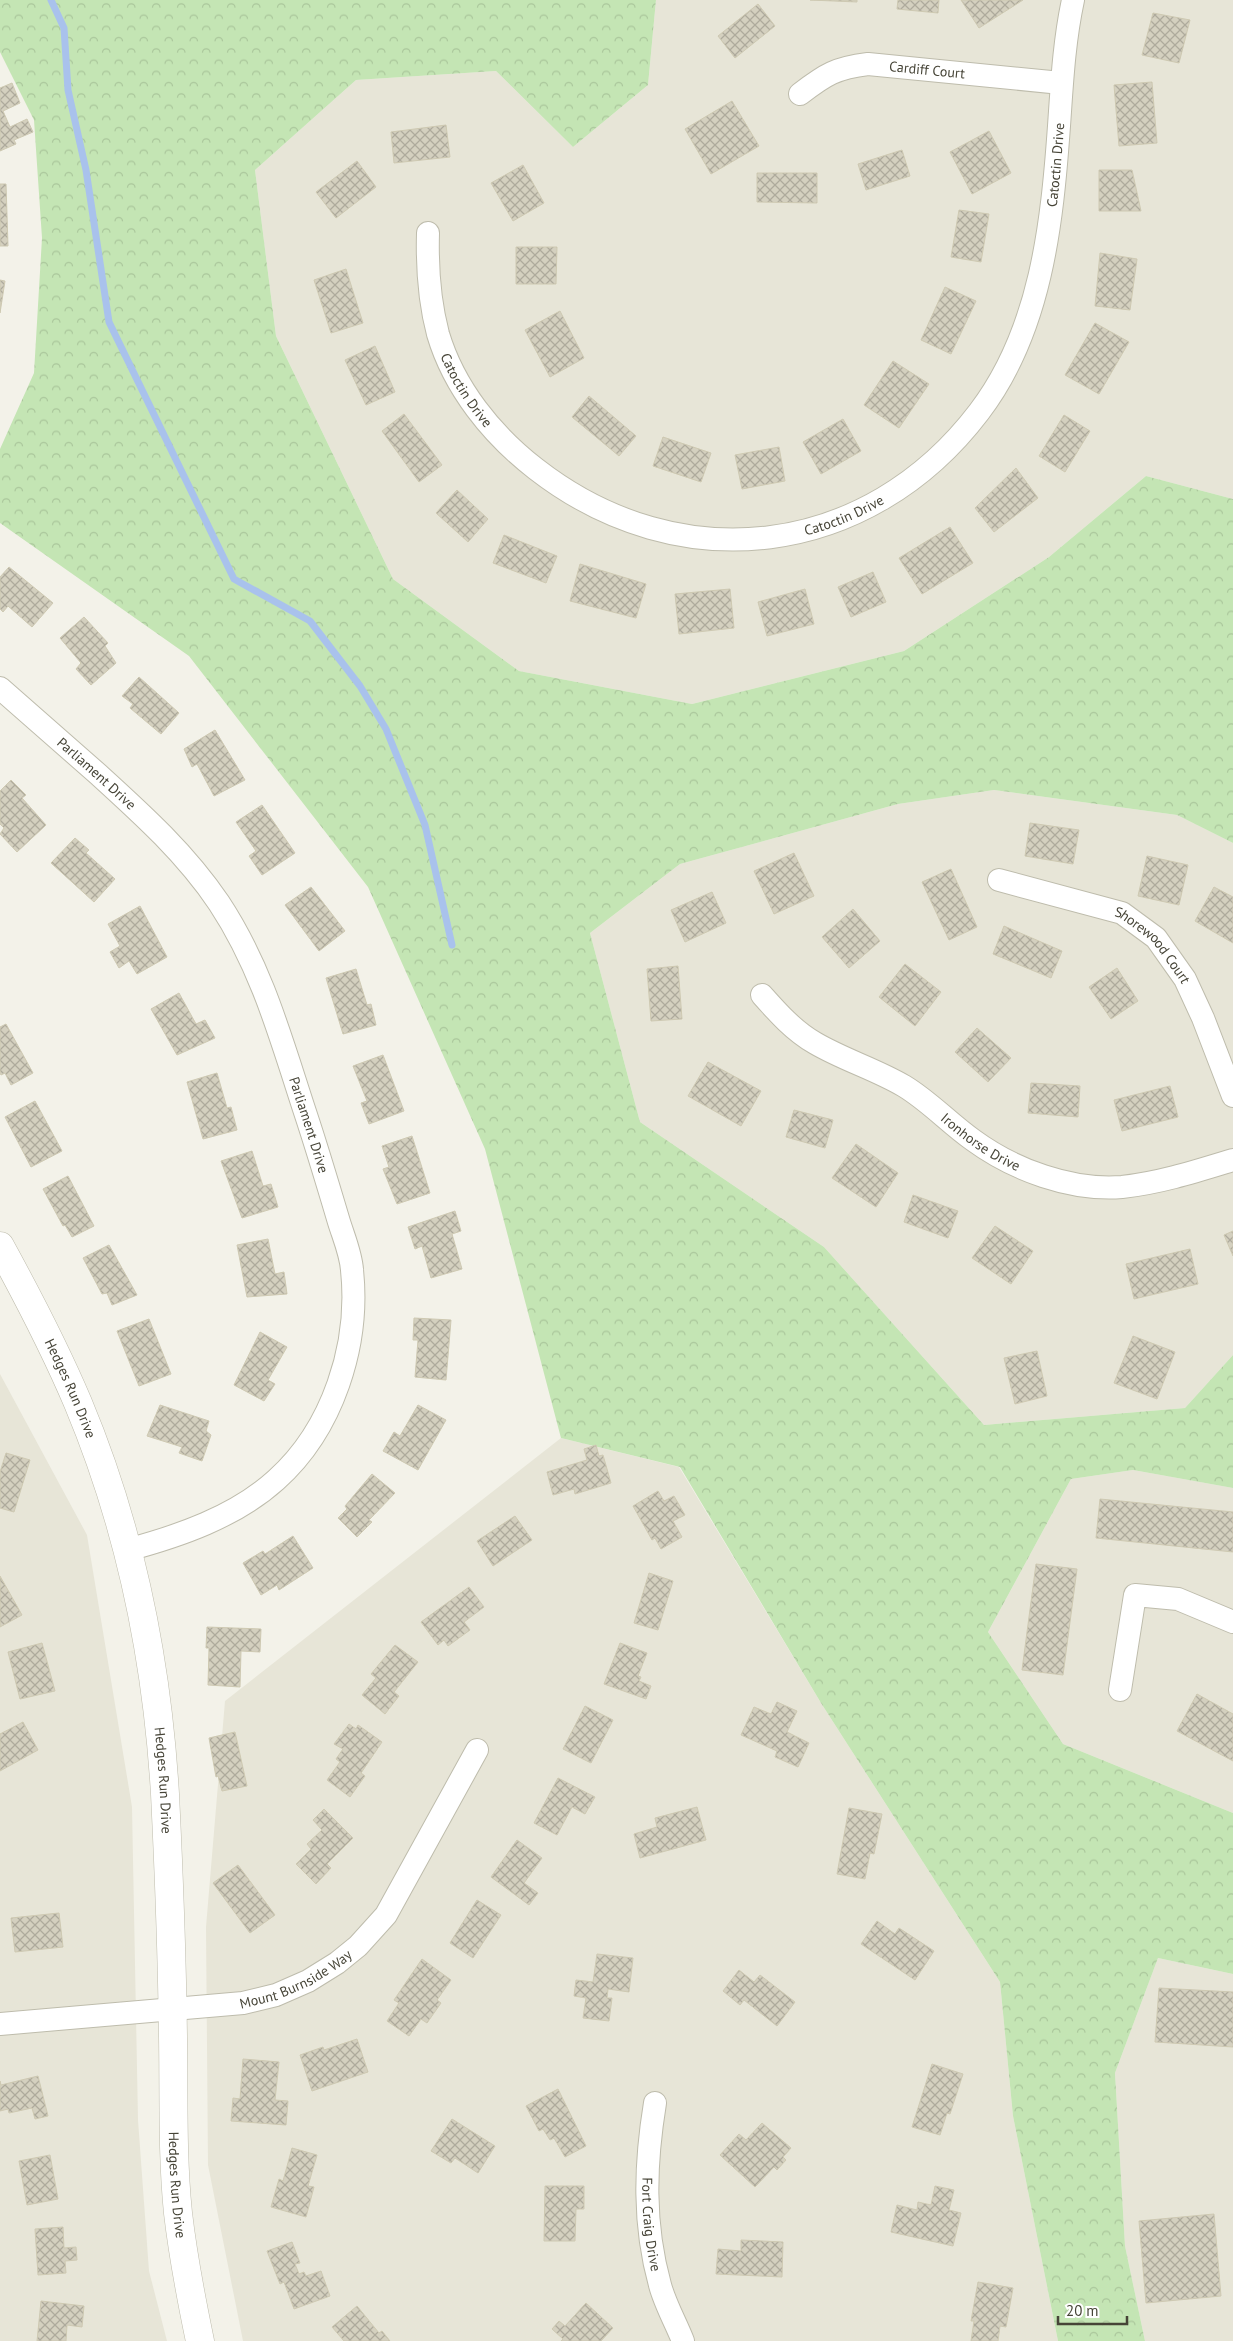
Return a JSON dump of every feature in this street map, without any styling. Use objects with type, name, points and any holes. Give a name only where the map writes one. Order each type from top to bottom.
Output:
[{"type":"street","name":"Catoctin Drive","points":[[428,233],[427,271],[430,300],[439,337],[453,372],[472,404],[492,429],[524,460],[551,481],[588,503],[627,521],[659,531],[700,538],[749,539],[782,536],[822,526],[883,500],[920,472],[948,447],[979,412],[1003,375],[1022,336],[1038,286],[1050,204],[1059,126],[1061,84],[1073,0]]},
{"type":"street","name":"Cardiff Court","points":[[800,94],[825,75],[846,67],[868,64],[1061,84]]},
{"type":"street","name":"Parliament Drive","points":[[0,688],[151,822],[187,861],[219,903],[246,949],[265,988],[320,1157],[352,1267],[354,1304],[345,1362],[339,1383],[324,1417],[308,1442],[275,1481],[239,1506],[201,1526],[161,1541],[127,1550]]},
{"type":"street","name":"Shorewood Court","points":[[999,880],[1122,913],[1156,938],[1185,979],[1203,1018],[1233,1096]]},
{"type":"street","name":"Ironhorse Drive","points":[[762,995],[783,1019],[814,1042],[875,1070],[905,1087],[941,1112],[972,1140],[1010,1162],[1036,1174],[1071,1183],[1122,1187],[1180,1176],[1233,1160]]},
{"type":"street","name":"Hedges Run Drive","points":[[0,1246],[41,1322],[78,1404],[105,1475],[127,1550],[144,1621],[155,1697],[164,1792],[172,2010],[174,2139],[178,2210],[187,2280],[200,2341]]},
{"type":"street","points":[[1120,1690],[1135,1595],[1178,1599],[1233,1622]]},
{"type":"street","name":"Mount Burnside Way","points":[[0,2024],[243,2003],[276,1995],[308,1981],[337,1963],[358,1946],[386,1915],[477,1750]]},
{"type":"street","name":"Fort Craig Drive","points":[[655,2103],[648,2144],[646,2189],[649,2233],[660,2286],[683,2341]]},
{"type":"shaded area","points":[[656,0],[1233,0],[1233,499],[1146,476],[1049,557],[904,651],[692,704],[519,671],[393,579],[276,336],[255,170],[356,80],[496,71],[573,147],[648,85]]},
{"type":"shaded area","points":[[994,790],[1177,815],[1233,843],[1233,1355],[1185,1408],[984,1425],[824,1247],[640,1122],[590,933],[680,864],[898,804]]},
{"type":"shaded area","points":[[0,1374],[87,1535],[132,1807],[138,2120],[149,2271],[167,2341],[0,2341]]},
{"type":"shaded area","points":[[561,1438],[679,1467],[821,1703],[1000,1982],[1013,2116],[1058,2341],[243,2341],[208,2165],[206,1927],[225,1701]]},
{"type":"shaded area","points":[[1133,1470],[1233,1488],[1233,1813],[1063,1744],[988,1632],[1071,1479]]},
{"type":"shaded area","points":[[1158,1958],[1233,1974],[1233,2341],[1145,2341],[1125,2246],[1115,2073]]},
{"type":"green space","points":[[0,0],[656,0],[648,85],[573,147],[496,71],[356,80],[255,170],[276,336],[393,579],[519,671],[692,704],[904,651],[1049,557],[1146,476],[1233,499],[1233,843],[1177,815],[994,790],[898,804],[680,864],[590,933],[640,1122],[824,1247],[984,1425],[1185,1408],[1233,1355],[1233,1488],[1133,1470],[1071,1479],[988,1632],[1063,1744],[1233,1813],[1233,1974],[1158,1958],[1115,2073],[1125,2246],[1145,2341],[1058,2341],[1013,2116],[1000,1982],[821,1703],[680,1467],[561,1438],[485,1149],[368,887],[189,656],[0,523],[0,449],[34,373],[42,238],[34,120],[0,52]]},
{"type":"building","points":[[810,0],[857,0],[857,2]]},
{"type":"building","points":[[898,0],[939,0],[938,13],[897,9]]},
{"type":"building","points":[[961,0],[1023,0],[979,28]]},
{"type":"building","points":[[758,4],[775,26],[735,58],[718,36]]},
{"type":"building","points":[[1153,13],[1190,20],[1179,63],[1142,55]]},
{"type":"building","points":[[1152,82],[1157,143],[1119,146],[1114,85]]},
{"type":"building","points":[[12,83],[20,103],[3,111],[10,127],[27,119],[33,132],[14,140],[16,144],[0,151],[0,88]]},
{"type":"building","points":[[732,101],[759,146],[711,174],[685,129]]},
{"type":"building","points":[[446,125],[450,157],[394,163],[391,132]]},
{"type":"building","points":[[989,131],[1011,173],[972,194],[950,152]]},
{"type":"building","points":[[902,150],[910,176],[866,190],[858,164]]},
{"type":"building","points":[[357,161],[376,187],[336,218],[316,192]]},
{"type":"building","points":[[523,165],[544,203],[513,221],[491,183]]},
{"type":"building","points":[[1099,170],[1132,170],[1141,211],[1099,211]]},
{"type":"building","points":[[757,173],[817,173],[817,203],[757,202]]},
{"type":"building","points":[[0,184],[6,184],[8,246],[0,246]]},
{"type":"building","points":[[959,210],[989,214],[981,262],[951,257]]},
{"type":"building","points":[[516,247],[557,247],[556,284],[516,284]]},
{"type":"building","points":[[1100,253],[1137,259],[1130,310],[1095,306]]},
{"type":"building","points":[[346,269],[363,323],[331,333],[314,280]]},
{"type":"building","points":[[0,280],[5,281],[0,313]]},
{"type":"building","points":[[945,287],[976,301],[951,354],[921,340]]},
{"type":"building","points":[[560,311],[584,358],[550,377],[525,330]]},
{"type":"building","points":[[1095,323],[1129,342],[1099,394],[1065,375]]},
{"type":"building","points":[[375,346],[395,392],[366,405],[345,360]]},
{"type":"building","points":[[893,361],[929,384],[899,428],[864,405]]},
{"type":"building","points":[[589,396],[636,436],[619,456],[572,417]]},
{"type":"building","points":[[404,414],[442,465],[419,482],[382,431]]},
{"type":"building","points":[[1064,415],[1090,431],[1065,472],[1039,456]]},
{"type":"building","points":[[843,419],[861,451],[821,474],[803,442]]},
{"type":"building","points":[[663,437],[711,453],[701,482],[653,466]]},
{"type":"building","points":[[779,447],[785,481],[742,489],[735,455]]},
{"type":"building","points":[[1016,468],[1038,498],[994,532],[975,508]]},
{"type":"building","points":[[457,490],[488,519],[468,542],[436,513]]},
{"type":"building","points":[[950,527],[973,563],[922,594],[899,558]]},
{"type":"building","points":[[504,535],[557,556],[546,583],[493,563]]},
{"type":"building","points":[[580,564],[646,584],[636,618],[570,601]]},
{"type":"building","points":[[9,567],[53,603],[32,627],[8,606],[3,612],[0,609],[0,577]]},
{"type":"building","points":[[873,572],[886,602],[851,617],[838,587]]},
{"type":"building","points":[[730,589],[734,628],[679,634],[675,594]]},
{"type":"building","points":[[805,589],[814,624],[767,636],[758,602]]},
{"type":"building","points":[[84,617],[108,643],[105,646],[116,663],[91,685],[76,669],[81,663],[60,638]]},
{"type":"building","points":[[139,677],[179,713],[161,734],[130,708],[133,704],[122,696]]},
{"type":"building","points":[[215,730],[245,780],[214,796],[197,764],[192,767],[184,749]]},
{"type":"building","points":[[11,780],[26,795],[22,798],[46,825],[17,852],[0,834],[4,828],[0,824],[0,791]]},
{"type":"building","points":[[262,805],[295,853],[262,875],[249,856],[256,851],[236,822]]},
{"type":"building","points":[[1030,823],[1079,830],[1073,864],[1025,856]]},
{"type":"building","points":[[75,838],[89,850],[86,853],[115,879],[94,902],[51,863]]},
{"type":"building","points":[[794,853],[814,896],[774,914],[754,871]]},
{"type":"building","points":[[1147,856],[1188,865],[1179,905],[1138,896]]},
{"type":"building","points":[[951,869],[977,927],[949,940],[922,882]]},
{"type":"building","points":[[311,887],[345,931],[319,951],[285,905]]},
{"type":"building","points":[[1214,887],[1233,897],[1233,943],[1195,921]]},
{"type":"building","points":[[712,892],[726,923],[685,942],[671,910]]},
{"type":"building","points":[[140,906],[167,957],[137,974],[129,961],[119,968],[110,952],[120,946],[108,924]]},
{"type":"building","points":[[853,909],[880,941],[849,968],[822,937]]},
{"type":"building","points":[[1004,926],[1062,951],[1051,978],[993,954]]},
{"type":"building","points":[[905,964],[941,992],[915,1026],[879,997]]},
{"type":"building","points":[[678,966],[682,1019],[651,1021],[647,969]]},
{"type":"building","points":[[1117,968],[1138,1001],[1111,1019],[1089,987]]},
{"type":"building","points":[[356,969],[367,1005],[371,1004],[376,1025],[343,1034],[326,978]]},
{"type":"building","points":[[179,993],[196,1024],[205,1020],[215,1038],[177,1055],[151,1009]]},
{"type":"building","points":[[6,1024],[33,1073],[11,1085],[5,1073],[1,1075],[0,1073],[0,1027]]},
{"type":"building","points":[[977,1028],[1011,1058],[988,1082],[955,1052]]},
{"type":"building","points":[[383,1055],[404,1111],[369,1124],[361,1103],[367,1101],[353,1066]]},
{"type":"building","points":[[708,1062],[761,1091],[741,1126],[688,1096]]},
{"type":"building","points":[[217,1073],[227,1108],[231,1107],[237,1130],[203,1139],[187,1082]]},
{"type":"building","points":[[1031,1083],[1080,1086],[1078,1117],[1028,1113]]},
{"type":"building","points":[[1170,1086],[1178,1117],[1122,1131],[1114,1100]]},
{"type":"building","points":[[35,1101],[62,1151],[31,1167],[5,1117]]},
{"type":"building","points":[[794,1110],[833,1120],[825,1148],[786,1137]]},
{"type":"building","points":[[412,1136],[430,1193],[397,1204],[383,1169],[389,1167],[382,1146]]},
{"type":"building","points":[[856,1144],[898,1173],[876,1207],[832,1178]]},
{"type":"building","points":[[252,1151],[263,1186],[271,1184],[278,1207],[242,1218],[221,1161]]},
{"type":"building","points":[[68,1176],[94,1226],[72,1237],[65,1225],[63,1226],[43,1189]]},
{"type":"building","points":[[913,1195],[958,1211],[948,1238],[904,1222]]},
{"type":"building","points":[[455,1211],[461,1231],[452,1234],[462,1269],[431,1278],[422,1246],[415,1249],[408,1227]]},
{"type":"building","points":[[995,1226],[1033,1251],[1011,1284],[972,1258]]},
{"type":"building","points":[[1233,1231],[1233,1256],[1224,1235]]},
{"type":"building","points":[[268,1239],[275,1274],[284,1272],[287,1294],[247,1297],[237,1245]]},
{"type":"building","points":[[109,1245],[137,1295],[112,1305],[107,1293],[102,1294],[83,1258]]},
{"type":"building","points":[[1190,1249],[1198,1284],[1134,1299],[1126,1264]]},
{"type":"building","points":[[414,1318],[451,1320],[446,1380],[415,1377],[418,1340],[413,1340]]},
{"type":"building","points":[[149,1319],[171,1374],[139,1386],[117,1331]]},
{"type":"building","points":[[260,1332],[287,1347],[268,1380],[275,1384],[264,1401],[234,1385]]},
{"type":"building","points":[[1133,1336],[1175,1352],[1157,1399],[1114,1383]]},
{"type":"building","points":[[1037,1351],[1047,1396],[1015,1404],[1004,1358]]},
{"type":"building","points":[[160,1405],[209,1421],[206,1431],[211,1435],[202,1461],[179,1453],[182,1447],[147,1436]]},
{"type":"building","points":[[418,1405],[446,1420],[418,1470],[383,1451],[394,1432],[400,1436]]},
{"type":"building","points":[[596,1445],[599,1456],[603,1455],[611,1483],[575,1494],[574,1489],[553,1495],[547,1472],[587,1460],[584,1449]]},
{"type":"building","points":[[6,1453],[30,1460],[14,1512],[0,1508],[0,1472]]},
{"type":"building","points":[[372,1474],[395,1493],[369,1520],[372,1522],[357,1537],[338,1518],[347,1509],[345,1506]]},
{"type":"building","points":[[658,1491],[664,1501],[674,1496],[685,1515],[673,1521],[682,1537],[661,1549],[655,1538],[652,1540],[633,1506]]},
{"type":"building","points":[[1100,1499],[1233,1512],[1233,1552],[1096,1538]]},
{"type":"building","points":[[515,1516],[532,1540],[493,1566],[477,1541]]},
{"type":"building","points":[[293,1536],[313,1568],[279,1590],[277,1585],[261,1595],[243,1563],[263,1551],[265,1554]]},
{"type":"building","points":[[1036,1564],[1077,1569],[1063,1675],[1022,1670]]},
{"type":"building","points":[[649,1573],[673,1581],[658,1630],[634,1623]]},
{"type":"building","points":[[0,1576],[22,1615],[0,1627]]},
{"type":"building","points":[[469,1587],[484,1607],[464,1622],[470,1630],[448,1646],[444,1640],[438,1645],[421,1622]]},
{"type":"building","points":[[207,1627],[261,1629],[260,1652],[241,1651],[240,1687],[208,1685],[209,1648],[206,1648]]},
{"type":"building","points":[[42,1643],[55,1691],[20,1699],[8,1652]]},
{"type":"building","points":[[620,1643],[647,1653],[638,1676],[641,1677],[639,1681],[651,1686],[646,1699],[604,1684]]},
{"type":"building","points":[[395,1645],[418,1662],[394,1692],[399,1696],[385,1714],[362,1695],[376,1678],[371,1674]]},
{"type":"building","points":[[1197,1694],[1233,1714],[1233,1761],[1177,1731]]},
{"type":"building","points":[[777,1702],[797,1711],[787,1732],[809,1743],[798,1767],[775,1757],[777,1751],[741,1735],[754,1707],[771,1714]]},
{"type":"building","points":[[585,1706],[613,1720],[591,1763],[563,1749]]},
{"type":"building","points":[[23,1722],[38,1750],[0,1771],[0,1734]]},
{"type":"building","points":[[349,1724],[356,1729],[358,1725],[382,1742],[361,1773],[365,1776],[350,1797],[327,1780],[340,1762],[336,1759],[343,1749],[334,1744]]},
{"type":"building","points":[[235,1732],[247,1786],[222,1791],[218,1776],[216,1777],[209,1738]]},
{"type":"building","points":[[558,1778],[595,1797],[585,1814],[572,1807],[557,1835],[534,1823]]},
{"type":"building","points":[[697,1807],[706,1840],[640,1858],[634,1834],[657,1827],[655,1818]]},
{"type":"building","points":[[849,1808],[882,1814],[874,1854],[870,1853],[865,1879],[837,1874]]},
{"type":"building","points":[[324,1809],[353,1838],[327,1864],[331,1868],[316,1884],[296,1864],[311,1849],[307,1844],[322,1830],[313,1820]]},
{"type":"building","points":[[517,1840],[542,1858],[524,1883],[538,1893],[529,1905],[491,1877]]},
{"type":"building","points":[[238,1865],[275,1915],[250,1933],[213,1883]]},
{"type":"building","points":[[477,1900],[501,1915],[473,1958],[450,1943]]},
{"type":"building","points":[[59,1913],[63,1947],[15,1952],[11,1918]]},
{"type":"building","points":[[877,1921],[895,1934],[899,1928],[934,1951],[915,1980],[861,1944]]},
{"type":"building","points":[[597,1954],[633,1958],[629,1992],[608,1989],[607,1998],[612,1998],[609,2021],[583,2018],[586,1998],[574,1996],[576,1980],[593,1982]]},
{"type":"building","points":[[422,1959],[451,1980],[437,2000],[441,2003],[427,2023],[421,2019],[409,2036],[387,2021],[399,2003],[394,2000]]},
{"type":"building","points":[[739,1970],[754,1982],[760,1975],[795,2002],[777,2026],[744,2000],[740,2005],[723,1991]]},
{"type":"building","points":[[1159,1988],[1233,1992],[1233,2047],[1155,2042]]},
{"type":"building","points":[[357,2039],[368,2072],[312,2091],[300,2055],[323,2047],[324,2050]]},
{"type":"building","points":[[243,2059],[279,2062],[275,2100],[288,2101],[286,2125],[231,2121],[233,2098],[240,2099]]},
{"type":"building","points":[[932,2064],[963,2074],[950,2114],[947,2113],[940,2135],[912,2127]]},
{"type":"building","points":[[38,2076],[48,2116],[35,2119],[32,2108],[9,2113],[8,2109],[0,2111],[0,2081],[1,2085]]},
{"type":"building","points":[[558,2089],[586,2146],[565,2157],[554,2138],[550,2140],[543,2129],[539,2131],[526,2106]]},
{"type":"building","points":[[452,2119],[495,2146],[478,2173],[455,2158],[451,2163],[431,2151]]},
{"type":"building","points":[[762,2123],[791,2148],[783,2157],[786,2160],[777,2170],[774,2167],[755,2187],[720,2155],[739,2134],[746,2140]]},
{"type":"building","points":[[292,2148],[317,2155],[308,2186],[314,2187],[306,2217],[271,2207],[279,2179],[283,2181]]},
{"type":"building","points":[[50,2155],[58,2199],[27,2205],[19,2161]]},
{"type":"building","points":[[545,2186],[584,2186],[584,2209],[576,2209],[575,2241],[544,2241]]},
{"type":"building","points":[[935,2186],[954,2190],[949,2210],[961,2213],[953,2246],[891,2232],[897,2205],[917,2210],[918,2202],[931,2205]]},
{"type":"building","points":[[1214,2214],[1221,2296],[1146,2303],[1139,2221]]},
{"type":"building","points":[[63,2227],[64,2248],[76,2247],[77,2260],[65,2261],[66,2273],[38,2275],[35,2229]]},
{"type":"building","points":[[741,2240],[783,2242],[782,2277],[716,2274],[718,2249],[741,2251]]},
{"type":"building","points":[[292,2242],[300,2263],[295,2264],[299,2274],[304,2272],[306,2276],[321,2271],[330,2296],[294,2309],[284,2282],[280,2284],[267,2251]]},
{"type":"building","points":[[978,2282],[1013,2288],[1006,2327],[1000,2326],[998,2341],[971,2341],[974,2321],[971,2321]]},
{"type":"building","points":[[41,2301],[84,2306],[82,2327],[67,2325],[66,2341],[37,2341]]},
{"type":"building","points":[[586,2303],[613,2328],[601,2341],[561,2341],[563,2339],[552,2329],[559,2321],[565,2326]]},
{"type":"building","points":[[357,2306],[379,2333],[382,2331],[390,2341],[344,2341],[332,2327]]},
{"type":"waterway","points":[[51,0],[64,28],[68,90],[86,170],[109,322],[234,579],[310,621],[360,686],[386,729],[425,825],[452,945]]}]
